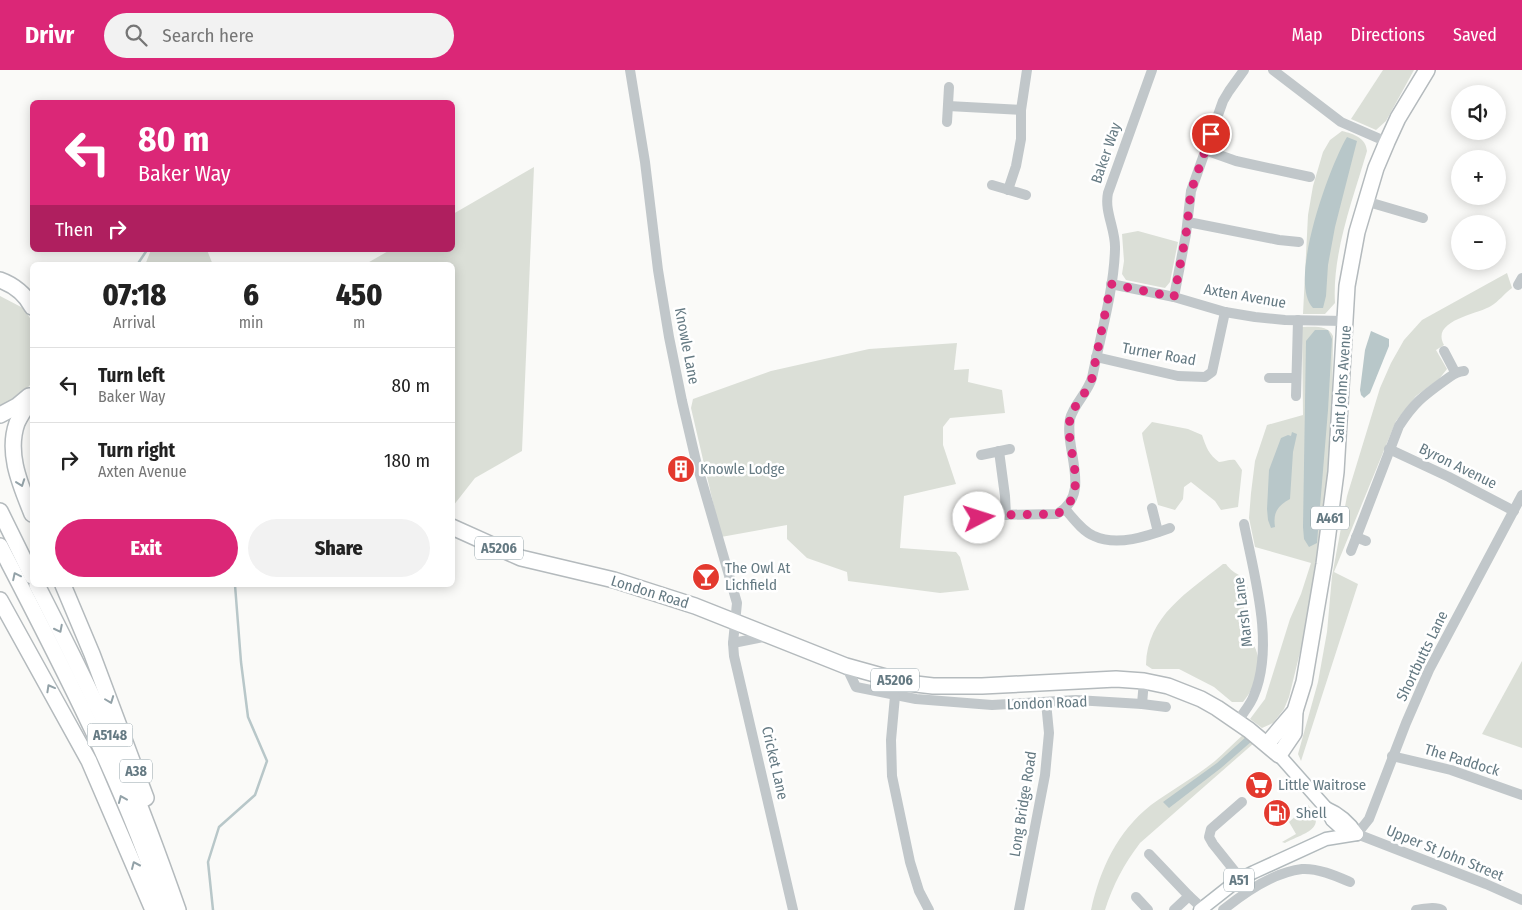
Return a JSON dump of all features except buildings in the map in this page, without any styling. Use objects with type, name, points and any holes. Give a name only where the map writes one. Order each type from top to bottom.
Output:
[{"type":"highway","name":"Saint Johns Avenue","points":[[1279,755],[1296,728],[1295,711],[1304,682],[1324,564],[1336,472],[1347,286],[1357,232],[1365,201],[1386,142],[1427,70]]},
{"type":"highway","points":[[0,280],[12,286],[30,303]]},
{"type":"highway","points":[[0,415],[17,406],[30,396]]},
{"type":"highway","points":[[30,398],[18,422],[13,438],[12,451],[30,508]]},
{"type":"highway","points":[[0,511],[30,572]]},
{"type":"highway","name":"London Road","points":[[455,528],[521,558],[614,580],[694,606],[846,666],[907,683],[933,686],[982,686],[1116,679],[1144,681],[1182,691],[1217,708],[1252,732],[1279,755]]},
{"type":"highway","name":"A5148","points":[[0,546],[106,762],[142,846],[165,910]]},
{"type":"highway","name":"A5148","points":[[38,587],[112,740],[171,891]]},
{"type":"highway","name":"A38","points":[[64,587],[92,654],[148,801],[158,834],[171,891],[178,910]]},
{"type":"highway","name":"A38","points":[[0,600],[90,761],[153,910]]},
{"type":"highway","name":"Saint Johns Avenue","points":[[1252,732],[1295,711]]},
{"type":"main road","points":[[1291,738],[1292,770]]},
{"type":"main road","name":"London Road","points":[[1279,755],[1326,808],[1336,812],[1349,822],[1358,834]]},
{"type":"main road","points":[[1312,845],[1325,827],[1327,819],[1326,808]]},
{"type":"main road","name":"A51","points":[[1201,909],[1240,879],[1326,839],[1358,834]]},
{"type":"main road","name":"A51","points":[[1284,858],[1325,848],[1358,834]]},
{"type":"street","name":"Knowle Lane","points":[[630,70],[645,162],[669,337],[696,461],[737,603],[736,623]]},
{"type":"street","points":[[1008,190],[1016,166],[1021,139],[1021,110],[1027,70]]},
{"type":"street","points":[[1174,297],[1188,222],[1191,191],[1226,96],[1244,70]]},
{"type":"street","points":[[1273,70],[1341,122],[1386,142]]},
{"type":"street","name":"Baker Way","points":[[1065,509],[1074,496],[1075,485],[1069,430],[1070,419],[1074,409],[1088,389],[1111,284],[1116,245],[1107,206],[1108,192],[1148,71]]},
{"type":"street","points":[[948,122],[949,87]]},
{"type":"street","points":[[948,106],[1021,110]]},
{"type":"street","points":[[1205,150],[1236,161],[1310,177]]},
{"type":"street","points":[[992,185],[1026,195]]},
{"type":"street","points":[[1365,201],[1423,218]]},
{"type":"street","points":[[1188,222],[1279,240],[1299,242]]},
{"type":"street","name":"Axten Avenue","points":[[1111,284],[1174,297],[1225,312],[1303,320],[1346,321]]},
{"type":"street","name":"Turner Road","points":[[1096,357],[1178,376],[1205,377],[1212,372],[1225,312]]},
{"type":"street","points":[[1296,396],[1296,378],[1303,320]]},
{"type":"street","points":[[1351,551],[1361,539],[1389,449],[1399,426],[1409,410],[1421,397],[1459,371],[1444,351]]},
{"type":"street","points":[[1269,378],[1296,378]]},
{"type":"street","points":[[981,455],[1010,449]]},
{"type":"street","name":"Byron Avenue","points":[[1389,449],[1449,476],[1514,511]]},
{"type":"street","points":[[998,451],[1006,515]]},
{"type":"street","name":"Shortbutts Lane","points":[[1358,834],[1369,819],[1392,756],[1429,670],[1522,495]]},
{"type":"street","points":[[1152,508],[1158,532]]},
{"type":"street","points":[[979,518],[992,515],[1057,514],[1065,509],[1086,532],[1102,539],[1115,541],[1134,539],[1170,528]]},
{"type":"street","name":"Marsh Lane","points":[[1244,524],[1257,594],[1263,650],[1261,671],[1254,696],[1252,732]]},
{"type":"street","name":"Cricket Lane","points":[[736,623],[733,643],[734,656],[793,910]]},
{"type":"street","points":[[733,643],[768,636]]},
{"type":"street","name":"London Road","points":[[846,666],[856,687],[895,696],[992,705],[1076,700],[1166,707]]},
{"type":"street","points":[[1142,704],[1144,681]]},
{"type":"street","points":[[895,696],[891,740],[892,776],[910,862],[919,891],[929,910]]},
{"type":"street","name":"Long Bridge Road","points":[[1019,910],[1045,775],[1049,733],[1046,702]]},
{"type":"street","name":"The Paddock","points":[[1392,756],[1450,770],[1522,795]]},
{"type":"street","points":[[1242,802],[1212,829],[1209,837],[1240,879],[1247,893]]},
{"type":"street","name":"Upper St John Street","points":[[1358,834],[1477,880],[1522,900]]},
{"type":"street","points":[[1149,854],[1201,909]]},
{"type":"street","points":[[1223,910],[1247,893],[1280,876],[1302,869],[1314,870],[1350,882]]},
{"type":"street","points":[[1174,910],[1190,896]]},
{"type":"street","points":[[1136,898],[1148,910]]},
{"type":"street","points":[[1416,910],[1439,908],[1442,910]]},
{"type":"shaded area","points":[[1383,70],[1414,70],[1386,121],[1376,130],[1351,119]]},
{"type":"shaded area","points":[[1342,131],[1355,135],[1362,140],[1367,151],[1340,246],[1335,284],[1335,303],[1325,314],[1303,314],[1308,215],[1313,186],[1323,152],[1330,140]]},
{"type":"shaded area","points":[[1347,137],[1357,141],[1335,227],[1323,308],[1313,308],[1306,294],[1305,274],[1308,250],[1322,197]]},
{"type":"shaded area","points":[[534,167],[522,451],[475,478],[455,503],[455,262],[369,262],[387,252],[455,252],[455,213]]},
{"type":"shaded area","points":[[1138,231],[1178,242],[1170,282],[1165,288],[1126,280],[1122,274],[1124,261],[1122,234]]},
{"type":"shaded area","points":[[150,252],[208,252],[212,262],[146,262]]},
{"type":"shaded area","points":[[1507,273],[1512,288],[1499,300],[1485,309],[1458,319],[1444,329],[1442,336],[1444,345],[1436,350],[1447,369],[1439,379],[1416,396],[1396,421],[1334,572],[1358,584],[1301,761],[1298,754],[1318,682],[1327,632],[1332,576],[1347,496],[1380,388],[1404,340],[1422,320]]},
{"type":"shaded area","points":[[0,296],[23,308],[30,318],[30,385],[13,403],[0,409]]},
{"type":"shaded area","points":[[1302,327],[1324,328],[1331,332],[1333,336],[1332,417],[1324,519],[1305,632],[1289,697],[1284,709],[1273,723],[1262,728],[1250,719],[1265,699],[1290,619],[1301,594],[1311,563],[1255,547],[1249,518],[1251,493],[1255,461],[1267,425],[1303,415]]},
{"type":"shaded area","points":[[1315,330],[1328,330],[1332,339],[1317,543],[1309,547],[1304,539],[1303,527],[1306,341]]},
{"type":"shaded area","points":[[1371,331],[1389,339],[1389,346],[1370,393],[1364,398],[1360,390],[1365,350]]},
{"type":"shaded area","points":[[957,343],[954,370],[969,369],[968,382],[1002,390],[1005,413],[950,418],[943,427],[943,445],[956,484],[904,496],[900,548],[956,552],[960,557],[969,590],[940,593],[848,581],[847,572],[807,558],[787,539],[787,525],[721,537],[691,408],[693,399],[771,371],[869,349]]},
{"type":"shaded area","points":[[1152,422],[1188,429],[1202,435],[1208,450],[1219,462],[1235,460],[1242,470],[1238,507],[1221,510],[1215,501],[1191,482],[1184,487],[1183,499],[1175,510],[1158,505],[1142,433]]},
{"type":"shaded area","points":[[1292,432],[1297,434],[1293,452],[1290,499],[1277,510],[1275,514],[1275,527],[1271,528],[1267,509],[1269,470],[1281,438],[1288,435],[1291,436]]},
{"type":"shaded area","points":[[1223,564],[1226,564],[1242,577],[1248,589],[1244,598],[1244,628],[1255,647],[1258,665],[1256,679],[1243,702],[1232,702],[1214,687],[1179,669],[1152,669],[1146,665],[1148,648],[1154,632],[1162,619],[1184,595]]},
{"type":"shaded area","points":[[1522,661],[1522,748],[1482,734]]},
{"type":"shaded area","points":[[1243,735],[1254,743],[1140,843],[1120,875],[1105,910],[1091,910],[1105,866],[1119,839],[1129,827],[1151,805],[1215,761]]},
{"type":"shaded area","points":[[1246,737],[1252,741],[1221,768],[1169,808],[1163,802],[1217,763]]},
{"type":"shaded area","points":[[1308,805],[1314,813],[1315,825],[1306,833],[1285,843],[1282,842],[1296,834],[1289,822]]},
{"type":"waterway","points":[[139,262],[146,252]]},
{"type":"waterway","points":[[213,910],[208,862],[219,827],[255,795],[267,761],[248,717],[241,662],[235,587]]},
{"type":"place","name":"Knowle Lodge","points":[[681,469]]},
{"type":"place","name":"The Owl At Lichfield","points":[[706,577]]},
{"type":"place","name":"Little Waitrose","points":[[1259,785]]},
{"type":"place","name":"Shell","points":[[1277,813]]},
{"type":"route","points":[[979,518],[992,515],[1057,514],[1065,509],[1074,496],[1075,473],[1069,430],[1070,419],[1074,409],[1088,389],[1092,378],[1111,284],[1174,297],[1186,234],[1191,191],[1211,134]]}]
